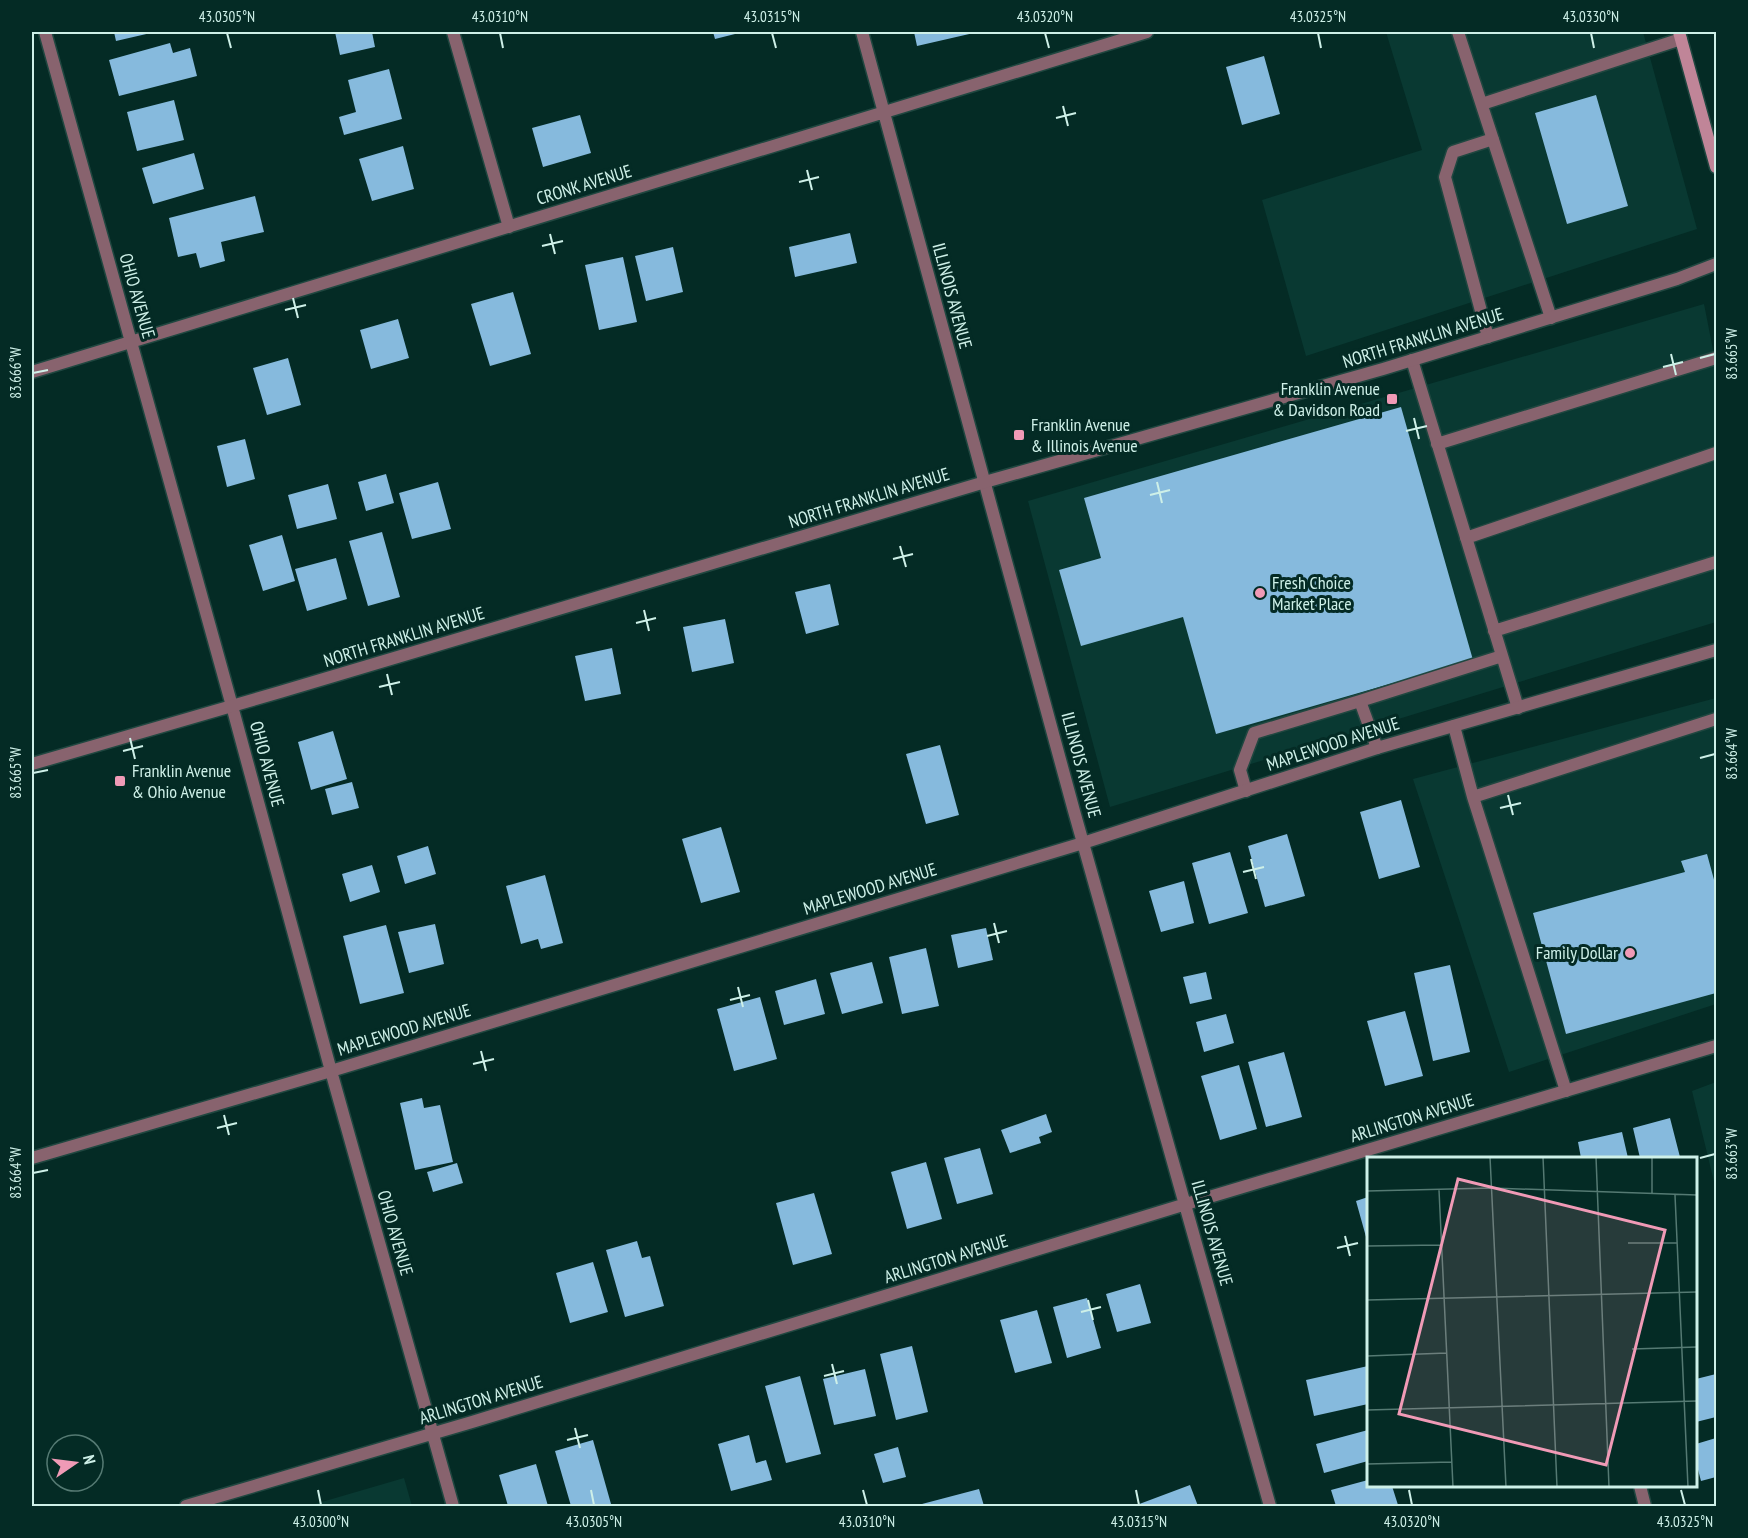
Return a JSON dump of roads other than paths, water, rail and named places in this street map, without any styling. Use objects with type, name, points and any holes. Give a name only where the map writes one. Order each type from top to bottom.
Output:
[{"type":"main road","points":[[1680,35],[1716,167]]},
{"type":"street","name":"OHIO AVENUE","points":[[45,32],[453,1506]]},
{"type":"street","points":[[453,32],[509,227]]},
{"type":"street","name":"ILLINOIS AVENUE","points":[[862,32],[1083,843],[1270,1506]]},
{"type":"street","name":"CRONK AVENUE","points":[[32,372],[1147,32]]},
{"type":"street","points":[[1458,32],[1551,318]]},
{"type":"street","points":[[1482,104],[1680,35]]},
{"type":"street","points":[[1488,337],[1445,177],[1453,152],[1493,139]]},
{"type":"street","name":"NORTH FRANKLIN AVENUE","points":[[32,764],[985,482],[1412,360],[1677,279],[1716,264]]},
{"type":"street","points":[[1437,444],[1716,358]]},
{"type":"street","points":[[1412,360],[1518,708]]},
{"type":"street","points":[[1466,538],[1716,453]]},
{"type":"street","points":[[1494,630],[1716,562]]},
{"type":"street","name":"MAPLEWOOD AVENUE","points":[[32,1158],[331,1071],[1083,843],[1377,748],[1716,650]]},
{"type":"street","points":[[1246,791],[1240,770],[1254,732],[1502,656]]},
{"type":"street","points":[[1360,701],[1377,748]]},
{"type":"street","points":[[1473,797],[1716,719]]},
{"type":"street","points":[[1454,726],[1473,797],[1566,1091]]},
{"type":"street","name":"ARLINGTON AVENUE","points":[[186,1506],[432,1434],[1186,1204],[1716,1046]]},
{"type":"street","points":[[1641,1487],[1645,1506]]},
{"type":"place","name":"Franklin Avenue & Davidson Road","points":[[1392,399]]},
{"type":"place","name":"Franklin Avenue & Illinois Avenue","points":[[1019,435]]},
{"type":"place","name":"Fresh Choice Market Place","points":[[1260,593]]},
{"type":"place","name":"Franklin Avenue & Ohio Avenue","points":[[120,781]]},
{"type":"place","name":"Family Dollar","points":[[1630,953]]}]
